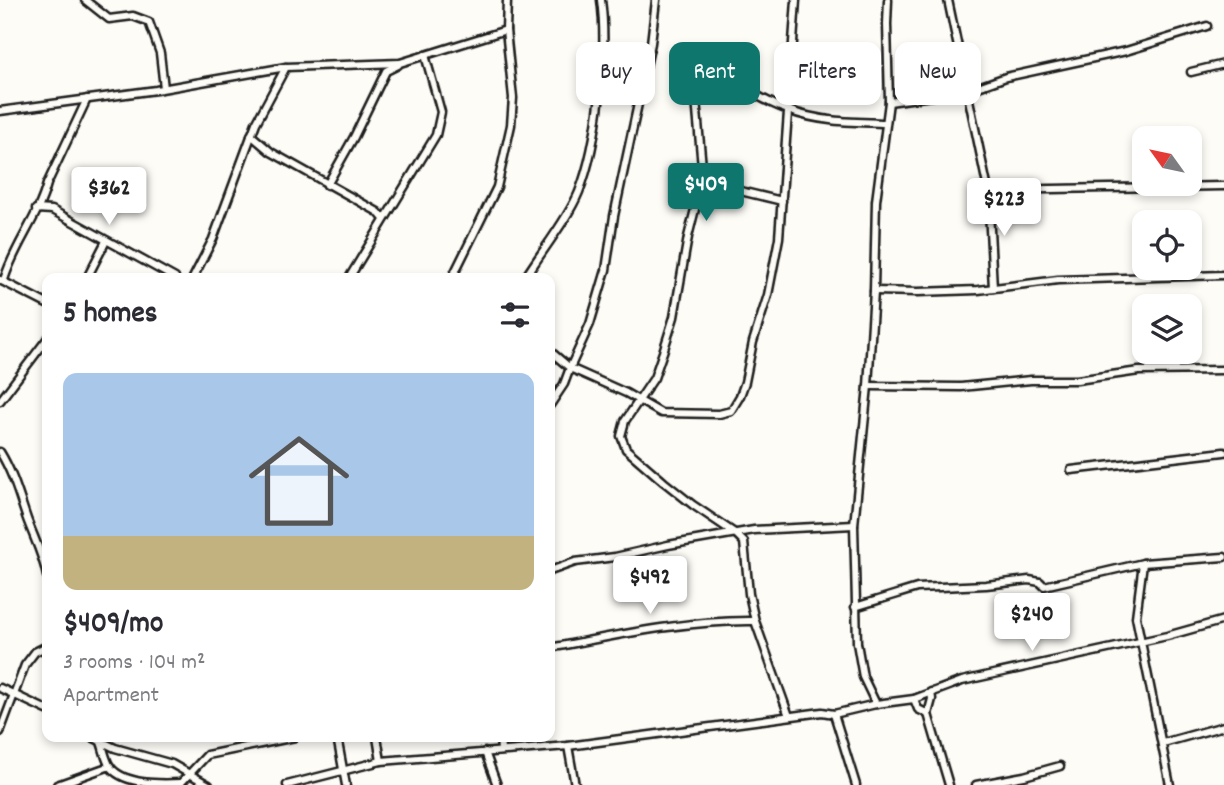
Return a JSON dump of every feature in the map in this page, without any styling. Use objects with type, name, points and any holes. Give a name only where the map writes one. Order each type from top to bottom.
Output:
[{"type":"street","points":[[85,0],[109,19],[133,16],[149,22],[160,53],[164,88]]},
{"type":"street","points":[[454,273],[497,187],[511,125],[513,98],[506,30],[507,0]]},
{"type":"street","points":[[527,273],[568,214],[579,192],[587,166],[595,133],[602,67],[601,0]]},
{"type":"street","points":[[555,398],[586,335],[606,270],[614,216],[651,43],[656,0]]},
{"type":"street","points":[[555,355],[570,368],[661,412],[719,414],[728,413],[734,407],[745,382],[753,342],[768,295],[779,238],[796,0]]},
{"type":"street","points":[[876,704],[863,677],[855,607],[854,525],[869,386],[876,201],[889,103],[888,0]]},
{"type":"street","points":[[948,0],[957,42]]},
{"type":"street","points":[[981,85],[1006,77],[1126,51],[1207,26]]},
{"type":"street","points":[[327,185],[386,71],[400,63],[506,30]]},
{"type":"street","points":[[352,273],[436,135],[441,122],[441,112],[425,55]]},
{"type":"street","points":[[789,716],[755,621],[746,572],[744,542],[693,505],[626,449],[621,436],[625,421],[654,378],[674,317],[688,237],[700,189],[702,167],[695,88],[699,58],[787,110],[851,123],[885,123]]},
{"type":"street","points":[[0,111],[164,88],[286,67],[400,63]]},
{"type":"street","points":[[1191,72],[1224,64]]},
{"type":"street","points":[[196,273],[213,239],[251,135],[286,67]]},
{"type":"street","points":[[42,301],[2,280],[87,99]]},
{"type":"street","points":[[889,103],[895,102]]},
{"type":"street","points":[[970,105],[988,190],[993,288]]},
{"type":"street","points":[[251,135],[271,152],[379,212],[384,219]]},
{"type":"street","points":[[988,190],[1224,186]]},
{"type":"street","points":[[700,189],[732,189],[782,201]]},
{"type":"street","points":[[36,209],[52,210],[167,273]]},
{"type":"street","points":[[90,273],[106,241]]},
{"type":"street","points":[[874,291],[918,292],[993,288],[1058,279],[1224,275]]},
{"type":"street","points":[[0,401],[42,346]]},
{"type":"street","points":[[869,386],[961,387],[1031,380],[1077,380],[1139,371],[1224,370]]},
{"type":"street","points":[[0,452],[15,481],[42,556]]},
{"type":"street","points":[[1071,470],[1224,452]]},
{"type":"street","points":[[555,569],[575,562],[615,558],[668,545],[754,530],[854,525]]},
{"type":"street","points":[[855,607],[917,588],[1029,580],[1040,582],[1044,586],[1143,563],[1224,557]]},
{"type":"street","points":[[1143,563],[1136,617],[1170,785]]},
{"type":"street","points":[[555,647],[630,632],[731,620],[755,621]]},
{"type":"street","points":[[287,785],[381,761],[568,746],[822,712],[834,714],[914,699],[962,681],[1224,620]]},
{"type":"street","points":[[0,732],[30,657],[42,649]]},
{"type":"street","points":[[0,688],[42,708]]},
{"type":"street","points":[[931,692],[928,714],[949,785]]},
{"type":"street","points":[[914,699],[918,709],[928,714]]},
{"type":"street","points":[[834,714],[856,785]]},
{"type":"street","points":[[1163,743],[1224,726]]},
{"type":"street","points":[[101,742],[110,766],[121,776],[141,783],[180,784],[207,755],[271,742]]},
{"type":"street","points":[[101,742],[172,764],[206,785]]},
{"type":"street","points":[[338,742],[346,785]]},
{"type":"street","points":[[378,742],[381,761]]},
{"type":"street","points":[[500,742],[501,751]]},
{"type":"street","points":[[568,746],[575,785]]},
{"type":"street","points":[[485,752],[497,785]]},
{"type":"street","points":[[57,785],[110,766]]},
{"type":"street","points":[[976,785],[1060,766]]}]
